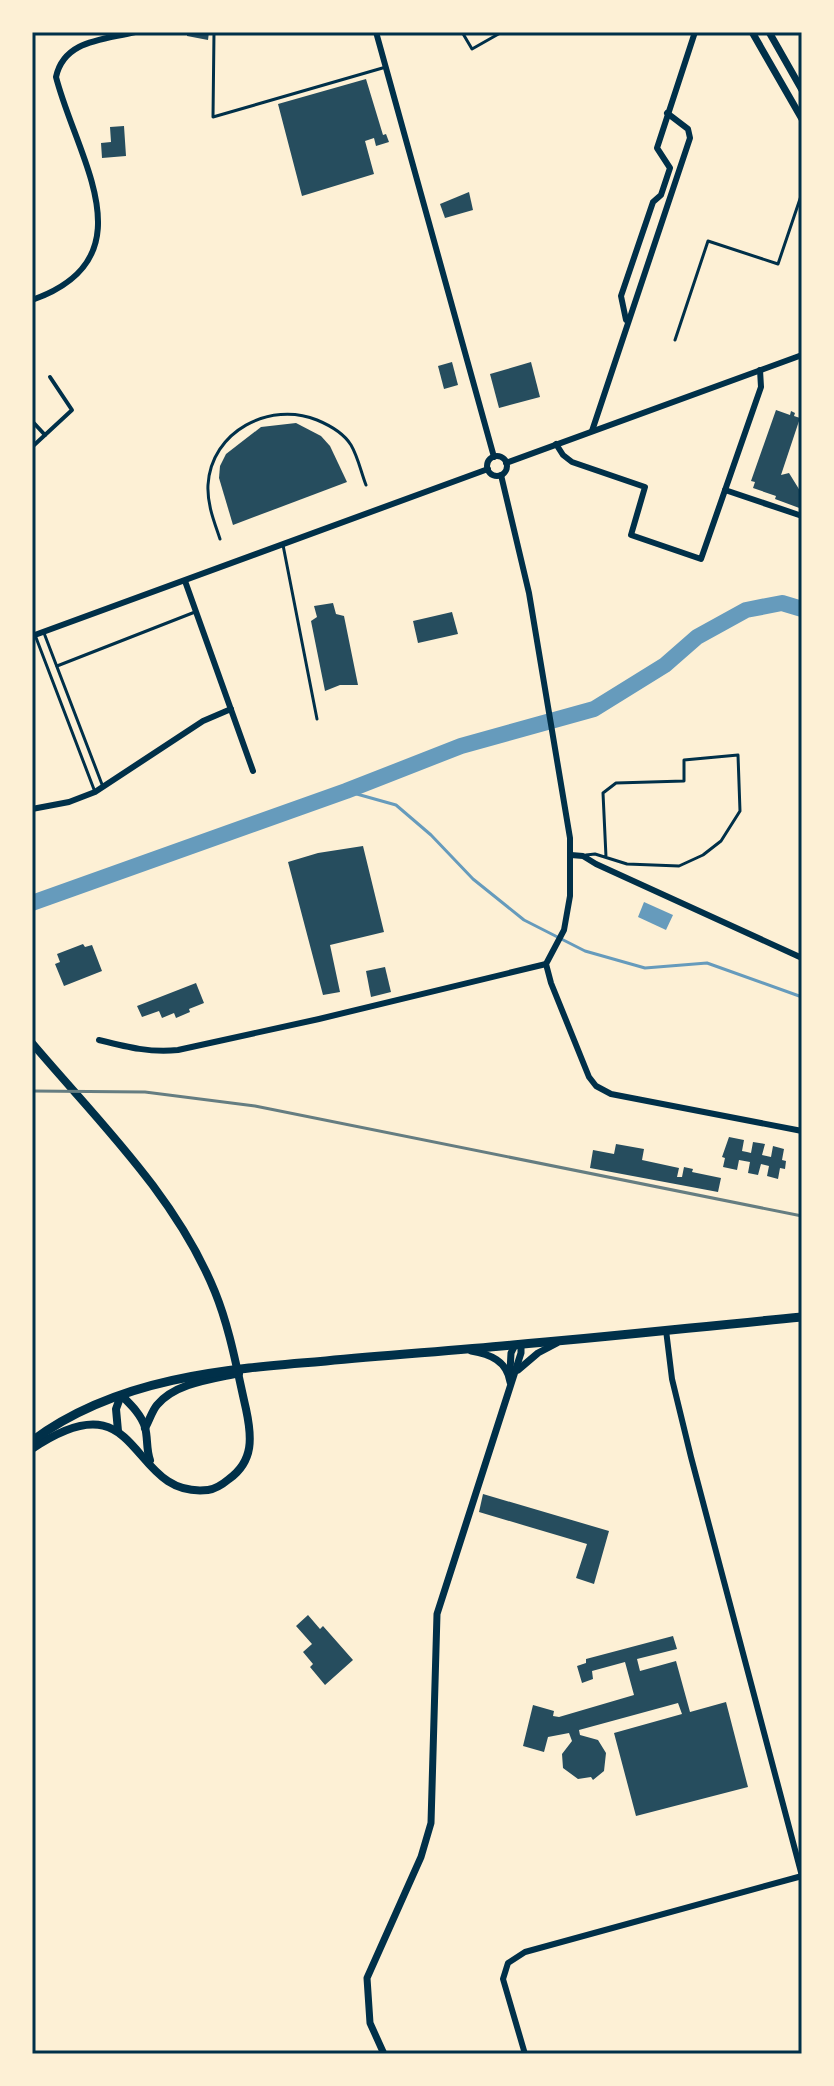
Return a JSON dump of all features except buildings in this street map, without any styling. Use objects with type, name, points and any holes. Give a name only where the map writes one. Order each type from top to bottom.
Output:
[{"type":"main road","points":[[32,1043],[140,1170],[186,1233],[215,1293],[252,1437],[240,1472],[211,1490],[175,1485],[154,1470],[137,1448],[118,1431],[104,1424],[85,1424],[67,1429],[32,1449]]},
{"type":"main road","points":[[32,1441],[49,1428],[121,1395],[200,1374],[802,1317]]},
{"type":"main road","points":[[145,1428],[155,1406],[168,1394],[189,1385],[270,1365]]},
{"type":"main road","points":[[121,1395],[136,1410],[145,1428],[146,1448],[154,1470]]},
{"type":"main road","points":[[118,1431],[116,1409],[121,1395]]},
{"type":"street","points":[[32,300],[68,281],[83,267],[96,247],[100,227],[98,203],[56,77],[63,58],[73,49],[135,32]]},
{"type":"street","points":[[376,32],[494,457]]},
{"type":"street","points":[[627,324],[621,296],[653,202],[661,195],[670,168],[657,148],[695,32]]},
{"type":"street","points":[[752,32],[802,119]]},
{"type":"street","points":[[769,32],[802,90]]},
{"type":"street","points":[[592,431],[690,138],[688,129],[667,113]]},
{"type":"street","points":[[506,463],[802,355]]},
{"type":"street","points":[[556,444],[572,462],[645,487],[631,535],[701,559],[761,387],[760,370]]},
{"type":"street","points":[[32,447],[72,410],[50,377]]},
{"type":"street","points":[[32,421],[45,435]]},
{"type":"street","points":[[501,475],[491,474],[487,463],[494,457],[500,457],[506,463]]},
{"type":"street","points":[[99,1040],[142,1051],[178,1050],[546,964],[564,930],[570,896],[571,855],[541,662],[501,475],[506,463]]},
{"type":"street","points":[[34,636],[488,469]]},
{"type":"street","points":[[725,490],[802,516]]},
{"type":"street","points":[[185,581],[253,771]]},
{"type":"street","points":[[32,809],[69,802],[95,792],[203,721],[231,709]]},
{"type":"street","points":[[571,855],[583,856],[802,958]]},
{"type":"street","points":[[546,964],[589,1077],[604,1092],[802,1131]]},
{"type":"street","points":[[525,2054],[503,1979],[508,1963],[525,1952],[802,1876],[691,1457],[672,1379],[666,1330]]},
{"type":"street","points":[[384,2054],[370,2023],[367,1978],[421,1857],[431,1823],[437,1614],[516,1372],[526,1361],[562,1342]]},
{"type":"street","points":[[510,1386],[511,1353],[518,1345]]},
{"type":"street","points":[[461,1349],[485,1353],[499,1360],[506,1368],[510,1386]]},
{"type":"lane","points":[[214,32],[213,117],[386,67]]},
{"type":"lane","points":[[462,32],[472,49],[502,32]]},
{"type":"lane","points":[[675,340],[708,241],[778,264],[802,193]]},
{"type":"lane","points":[[220,539],[209,502],[211,471],[221,448],[235,432],[252,421],[272,414],[294,413],[331,426],[350,443],[366,485]]},
{"type":"lane","points":[[283,545],[317,719]]},
{"type":"lane","points":[[57,666],[196,612]]},
{"type":"lane","points":[[44,632],[103,787]]},
{"type":"lane","points":[[34,636],[95,792]]},
{"type":"lane","points":[[583,856],[595,854],[627,864],[679,866],[712,849],[721,841],[740,811],[738,755],[684,760],[684,781],[610,785],[603,793],[606,857]]},
{"type":"water","points":[[644,902],[673,915],[666,930],[638,917]]},
{"type":"waterway","points":[[32,903],[346,791],[461,746],[594,709],[665,665],[697,637],[746,610],[782,603],[802,609]]},
{"type":"waterway","points":[[346,791],[396,805],[431,835],[473,879],[524,920],[585,951],[645,968],[707,963],[802,997]]},
{"type":"railway","points":[[32,1091],[145,1092],[255,1106],[802,1216]]}]
